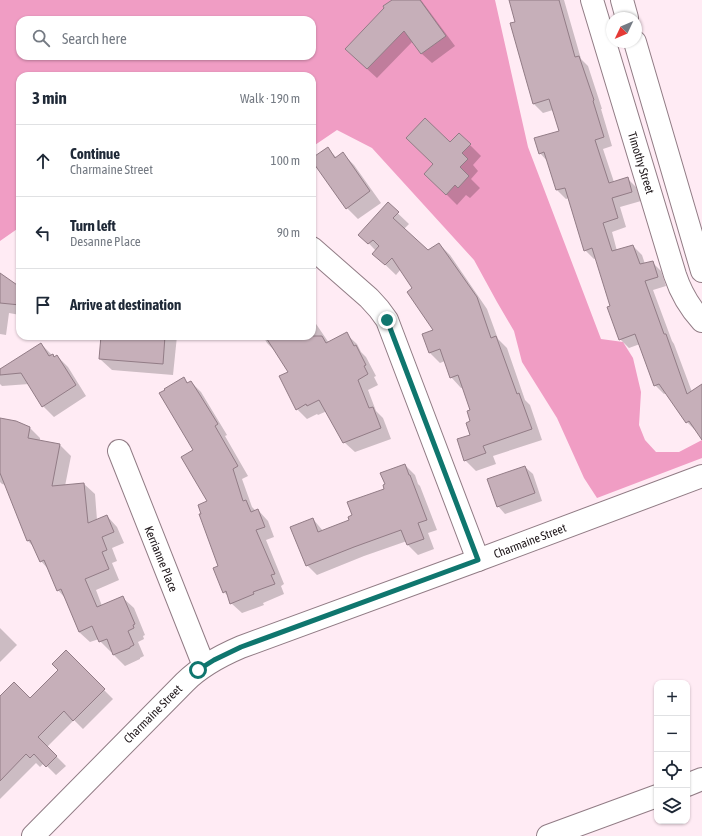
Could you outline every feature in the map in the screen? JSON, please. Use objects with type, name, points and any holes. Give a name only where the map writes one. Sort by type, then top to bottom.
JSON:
[{"type":"street","name":"Timothy Street","points":[[592,0],[675,276],[690,307],[702,321]]},
{"type":"street","points":[[622,0],[626,12]]},
{"type":"street","points":[[636,48],[702,271]]},
{"type":"street","points":[[316,252],[372,301],[387,320],[478,560]]},
{"type":"street","name":"Kerrianne Place","points":[[119,451],[204,666]]},
{"type":"street","name":"Charmaine Street","points":[[33,836],[185,682],[204,666],[222,656],[241,647],[702,476]]},
{"type":"street","points":[[690,784],[702,779]]},
{"type":"street","points":[[548,836],[654,797]]},
{"type":"shaded area","points":[[0,0],[495,0],[528,147],[601,339],[623,342],[633,358],[641,392],[639,425],[645,440],[656,452],[679,452],[702,440],[702,458],[597,498],[584,478],[557,418],[522,362],[514,331],[474,260],[372,148],[337,130],[316,144],[316,72],[16,72],[16,230],[0,241]]},
{"type":"building","points":[[392,0],[420,0],[446,36],[421,54],[404,31],[367,69],[345,49],[384,8],[383,6]]},
{"type":"building","points":[[509,0],[559,0],[575,57],[579,56],[594,100],[593,101],[604,137],[595,140],[609,183],[628,177],[632,192],[612,198],[618,218],[603,223],[612,251],[633,245],[640,264],[653,261],[658,277],[645,281],[664,334],[666,334],[687,394],[702,384],[702,440],[689,421],[686,423],[659,384],[654,386],[635,334],[619,340],[607,307],[610,306],[592,248],[584,251],[565,188],[556,190],[544,152],[539,154],[534,138],[559,131],[549,99],[533,104],[510,23],[515,22]]},
{"type":"building","points":[[425,118],[450,142],[459,133],[471,144],[462,153],[468,159],[460,167],[469,176],[458,188],[455,185],[446,195],[424,174],[433,164],[406,138]]},
{"type":"building","points":[[328,147],[335,158],[343,152],[370,191],[346,209],[316,167],[316,155]]},
{"type":"building","points":[[388,202],[399,212],[393,218],[428,250],[439,243],[477,297],[491,338],[496,336],[517,394],[519,393],[532,429],[483,446],[486,453],[464,461],[457,439],[470,435],[466,423],[470,421],[467,411],[470,410],[458,375],[450,378],[440,349],[429,353],[422,334],[433,330],[407,292],[412,288],[392,258],[385,265],[372,254],[379,246],[373,240],[368,244],[358,235]]},
{"type":"building","points":[[0,273],[16,284],[16,305],[0,303]]},
{"type":"building","points":[[347,332],[354,346],[356,345],[366,365],[364,366],[368,374],[358,380],[369,408],[373,407],[381,428],[343,443],[319,400],[307,406],[306,404],[296,410],[279,376],[288,372],[268,340],[316,340],[316,336],[322,336],[326,343]]},
{"type":"building","points":[[101,340],[165,340],[163,364],[99,359]]},
{"type":"building","points":[[41,343],[49,356],[53,354],[54,357],[57,355],[76,385],[42,407],[21,373],[0,375],[0,369]]},
{"type":"building","points":[[184,377],[187,383],[191,381],[218,424],[215,426],[238,466],[233,469],[243,501],[246,500],[251,512],[258,509],[265,527],[256,530],[275,574],[271,575],[275,584],[253,592],[254,594],[230,604],[226,591],[223,593],[213,568],[218,566],[199,514],[201,514],[198,505],[207,501],[181,457],[193,450],[159,393]]},
{"type":"building","points":[[0,418],[16,421],[30,427],[28,438],[60,444],[52,486],[84,483],[88,523],[107,515],[114,532],[102,537],[107,550],[102,552],[109,569],[85,579],[97,607],[123,596],[135,624],[133,625],[134,628],[128,631],[134,645],[130,648],[113,655],[107,639],[99,642],[92,626],[79,632],[61,589],[57,591],[44,560],[40,562],[30,540],[27,541],[0,473]]},
{"type":"building","points":[[405,464],[427,520],[418,523],[424,539],[407,545],[401,530],[306,566],[290,527],[313,518],[318,532],[349,520],[348,517],[352,515],[347,502],[384,489],[383,485],[385,484],[380,473]]},
{"type":"building","points":[[525,466],[535,493],[497,507],[487,479]]},
{"type":"building","points":[[66,650],[105,689],[73,721],[64,711],[38,737],[57,756],[46,767],[34,754],[30,758],[26,754],[0,781],[0,696],[14,682],[30,698],[58,670],[52,664]]},
{"type":"route","points":[[198,670],[210,662],[241,647],[478,560],[387,320]]}]
